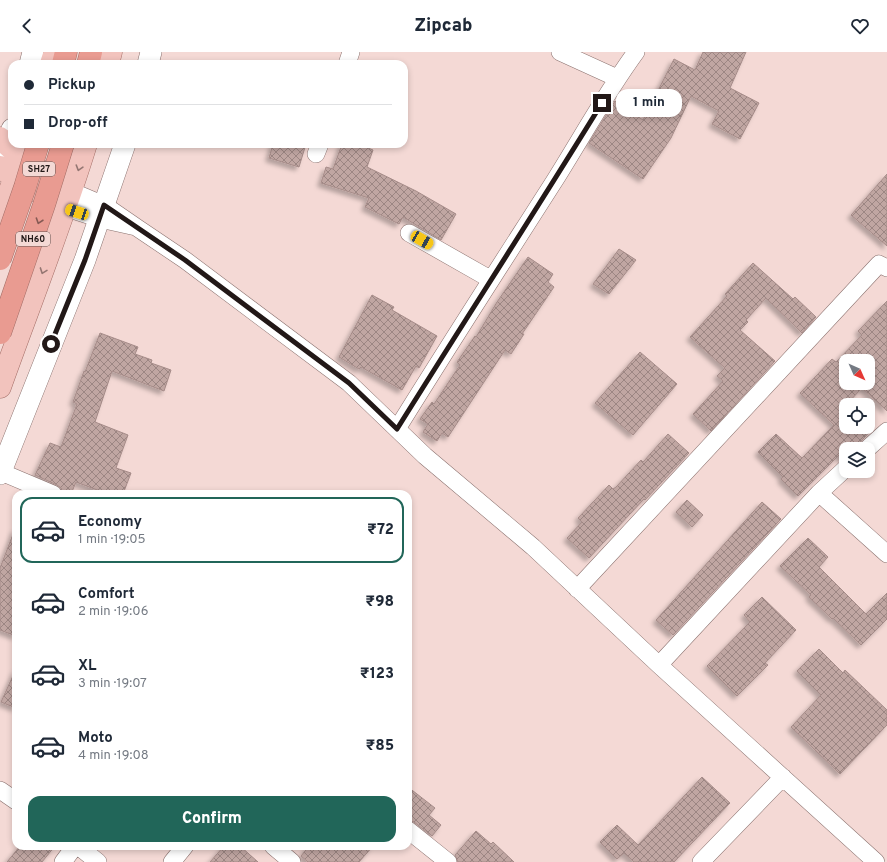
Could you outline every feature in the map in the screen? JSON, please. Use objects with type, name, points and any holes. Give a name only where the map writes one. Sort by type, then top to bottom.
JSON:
[{"type":"highway","name":"NH60","points":[[0,259],[37,148]]},
{"type":"highway","name":"NH60","points":[[0,333],[44,205],[62,148]]},
{"type":"main road","points":[[0,387],[69,200],[85,148]]},
{"type":"main road","points":[[0,218],[11,154]]},
{"type":"main road","name":"SH27","points":[[11,154],[69,200]]},
{"type":"street","points":[[560,52],[618,78]]},
{"type":"street","points":[[397,429],[490,279],[636,52]]},
{"type":"street","points":[[43,490],[1,473],[102,212],[124,148]]},
{"type":"street","points":[[69,200],[102,212],[136,228],[185,260],[349,383],[425,456],[533,547],[876,862]]},
{"type":"street","points":[[409,232],[490,279]]},
{"type":"street","points":[[577,589],[879,264],[887,268]]},
{"type":"street","points":[[875,442],[887,431]]},
{"type":"street","points":[[660,665],[819,493],[839,474]]},
{"type":"street","points":[[819,493],[887,554]]},
{"type":"street","points":[[701,862],[783,777]]},
{"type":"street","points":[[0,790],[12,798]]},
{"type":"street","points":[[412,833],[448,862]]},
{"type":"street","points":[[63,862],[74,850]]},
{"type":"street","points":[[82,850],[98,862]]},
{"type":"street","points":[[172,862],[182,850]]},
{"type":"street","points":[[278,850],[292,862]]},
{"type":"building","points":[[703,52],[746,52],[730,88],[759,103],[740,139],[712,124],[719,111],[691,96],[671,138],[643,179],[589,143],[615,101],[643,120],[674,59],[695,70]]},
{"type":"building","points":[[272,148],[305,148],[299,167],[269,158]]},
{"type":"building","points":[[341,148],[368,148],[373,150],[367,167],[416,191],[456,214],[441,240],[403,217],[399,224],[365,207],[369,198],[321,183],[326,167],[333,169]]},
{"type":"building","points":[[887,174],[887,246],[851,215]]},
{"type":"building","points":[[619,249],[636,260],[609,294],[593,284]]},
{"type":"building","points":[[528,257],[553,274],[548,282],[554,287],[522,334],[524,334],[511,354],[505,350],[448,437],[442,433],[437,441],[423,432],[428,424],[420,419],[432,402],[434,404],[460,365],[457,362],[475,336],[476,337],[497,302]]},
{"type":"building","points":[[753,263],[793,299],[795,297],[816,317],[802,333],[766,298],[746,320],[748,322],[740,330],[775,361],[711,431],[693,414],[723,381],[717,376],[725,368],[690,337],[727,296],[725,294]]},
{"type":"building","points":[[372,295],[394,307],[392,310],[437,336],[419,368],[416,366],[402,390],[361,367],[359,369],[339,357]]},
{"type":"building","points":[[887,301],[887,411],[875,400],[875,398],[873,398],[864,390],[875,390],[875,354],[844,354],[862,335],[858,331]]},
{"type":"building","points":[[100,333],[138,347],[135,354],[152,360],[151,363],[171,370],[164,391],[112,371],[95,422],[128,435],[116,468],[131,473],[125,490],[97,490],[76,482],[73,490],[62,490],[57,485],[35,475],[50,443],[61,447],[77,404],[73,402],[84,371],[85,372]]},
{"type":"building","points":[[640,352],[677,384],[633,435],[595,403]]},
{"type":"building","points":[[832,359],[836,362],[839,359],[839,390],[860,390],[853,398],[839,398],[839,434],[868,434],[860,442],[839,442],[839,455],[798,496],[781,479],[783,477],[758,452],[776,434],[802,458],[834,425],[800,393]]},
{"type":"building","points":[[668,434],[689,453],[589,558],[567,538],[582,522],[578,518],[609,485],[613,489],[616,487],[641,460],[643,462]]},
{"type":"building","points":[[687,500],[703,515],[692,527],[676,512]]},
{"type":"building","points":[[762,502],[781,519],[673,635],[656,620]]},
{"type":"building","points":[[12,537],[12,634],[0,630],[0,568]]},
{"type":"building","points":[[808,538],[828,557],[819,567],[866,614],[887,593],[887,619],[861,645],[809,597],[811,595],[780,566]]},
{"type":"building","points":[[762,597],[796,630],[765,663],[768,665],[737,696],[707,666],[750,622],[744,615]]},
{"type":"building","points":[[819,649],[843,673],[845,670],[887,710],[887,725],[840,774],[791,727],[821,695],[797,671]]},
{"type":"building","points":[[12,678],[12,706],[1,702]]},
{"type":"building","points":[[702,777],[730,803],[674,862],[634,862],[624,853],[617,859],[600,842],[617,825],[638,845]]},
{"type":"building","points":[[412,790],[435,808],[429,815],[441,825],[432,836],[412,821]]},
{"type":"building","points":[[476,831],[491,844],[493,842],[514,862],[458,862],[455,855]]},
{"type":"building","points":[[17,850],[52,850],[42,862],[7,862]]},
{"type":"building","points":[[220,850],[244,850],[258,862],[210,862]]},
{"type":"building","points":[[306,850],[370,850],[359,862],[308,862],[301,856]]},
{"type":"route","points":[[51,344],[85,260],[104,205],[185,260],[349,383],[397,429],[602,103]]}]
